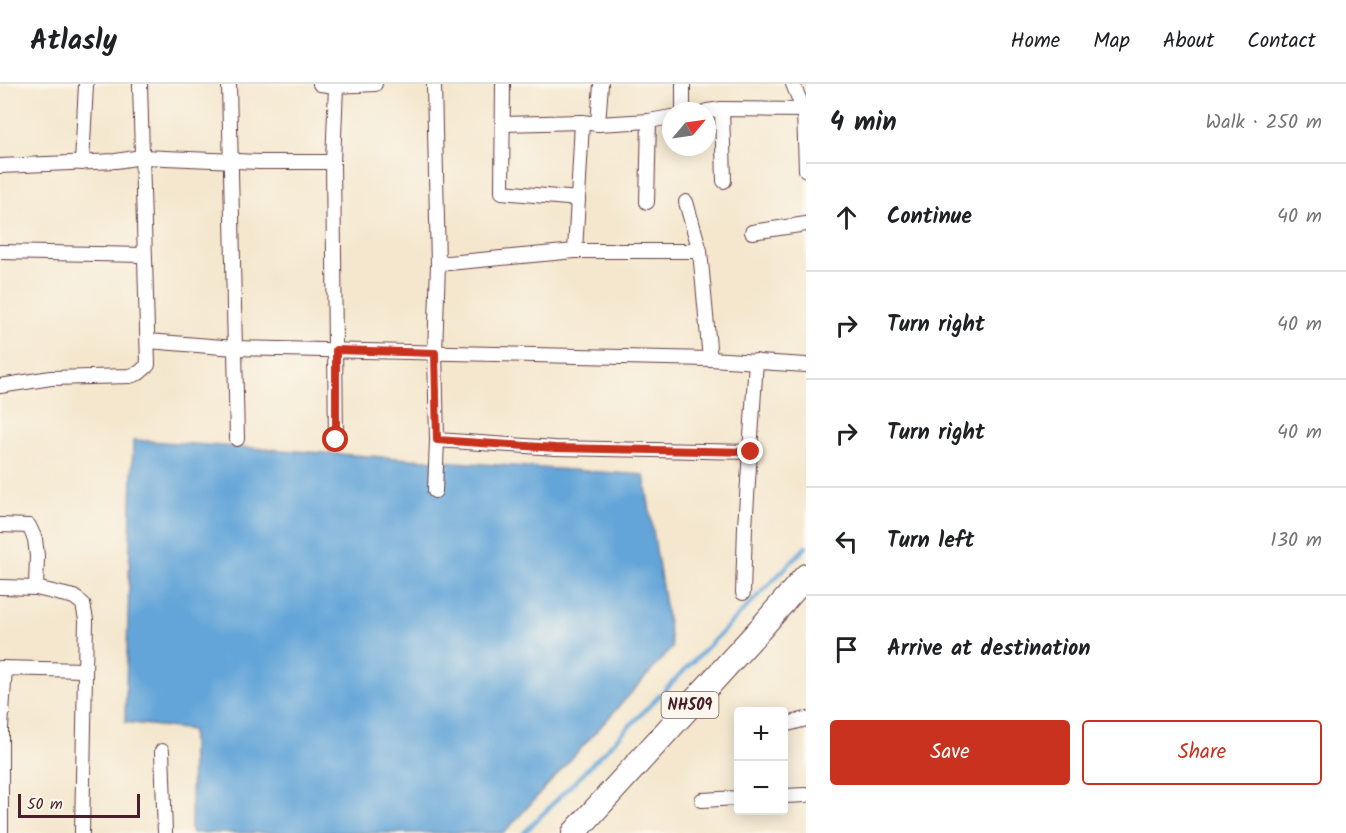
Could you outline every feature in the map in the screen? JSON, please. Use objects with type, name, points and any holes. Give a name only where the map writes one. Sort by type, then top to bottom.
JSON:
[{"type":"highway","name":"NH509","points":[[574,833],[806,576]]},
{"type":"street","points":[[82,163],[86,84]]},
{"type":"street","points":[[0,386],[51,378],[130,376],[139,373],[148,365],[140,84]]},
{"type":"street","points":[[229,84],[237,439]]},
{"type":"street","points":[[320,84],[336,86],[375,84]]},
{"type":"street","points":[[434,84],[438,264],[435,353],[437,440],[435,491]]},
{"type":"street","points":[[503,84],[502,192],[578,199]]},
{"type":"street","points":[[598,124],[601,84]]},
{"type":"street","points":[[683,84],[683,102]]},
{"type":"street","points":[[793,84],[805,110],[806,170]]},
{"type":"street","points":[[336,86],[333,162],[336,440]]},
{"type":"street","points":[[722,109],[724,181]]},
{"type":"street","points":[[716,110],[805,110]]},
{"type":"street","points":[[503,124],[582,122],[598,124],[662,119]]},
{"type":"street","points":[[647,202],[650,121]]},
{"type":"street","points":[[575,251],[582,122]]},
{"type":"street","points":[[0,166],[82,163],[142,157],[333,162]]},
{"type":"street","points":[[687,202],[700,251],[710,359]]},
{"type":"street","points":[[752,232],[806,224]]},
{"type":"street","points":[[438,264],[575,251],[700,251]]},
{"type":"street","points":[[0,252],[144,255]]},
{"type":"street","points":[[148,341],[235,348],[710,359],[806,365]]},
{"type":"street","points":[[742,593],[756,361]]},
{"type":"street","points":[[437,440],[555,448],[751,452]]},
{"type":"street","points":[[0,525],[28,526],[35,539],[36,588]]},
{"type":"street","points":[[0,587],[36,588],[74,597],[83,604],[86,620],[82,833]]},
{"type":"street","points":[[1,833],[2,668],[84,670]]},
{"type":"street","points":[[788,724],[806,719]]},
{"type":"street","points":[[162,751],[165,833]]},
{"type":"street","points":[[788,796],[806,795]]},
{"type":"street","points":[[702,800],[734,798]]},
{"type":"water","points":[[133,440],[644,475],[672,648],[504,833],[191,833],[192,730],[125,722]]},
{"type":"waterway","points":[[524,833],[806,547]]},
{"type":"route","points":[[336,440],[336,350],[435,353],[437,440],[555,448],[751,452]]}]
